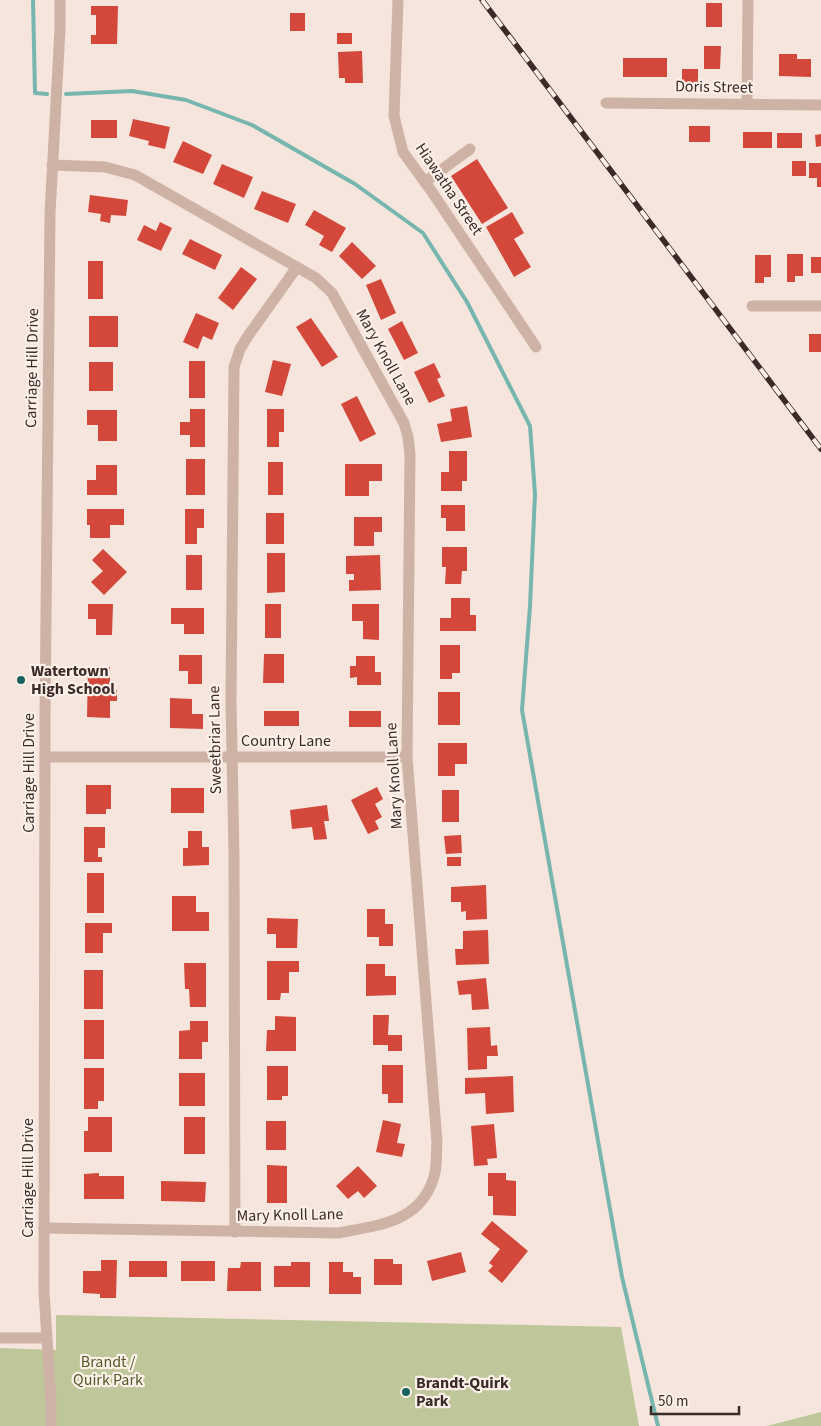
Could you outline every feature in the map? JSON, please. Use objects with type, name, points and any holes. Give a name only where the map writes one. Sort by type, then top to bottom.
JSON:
[{"type":"street","name":"Carriage Hill Drive","points":[[50,1426],[51,1400],[46,1338],[44,1228],[45,756],[48,360],[52,165],[60,0]]},
{"type":"street","name":"Hiawatha Street","points":[[398,0],[394,116],[402,152],[425,182],[536,347]]},
{"type":"street","points":[[748,0],[748,104]]},
{"type":"street","name":"Doris Street","points":[[606,102],[821,105]]},
{"type":"street","points":[[425,182],[470,149]]},
{"type":"street","name":"Mary Knoll Lane","points":[[44,1228],[338,1233],[386,1224],[413,1210],[427,1196],[435,1172],[437,1142],[407,757],[410,454],[404,423],[332,293],[316,278],[135,175],[105,167],[52,165]]},
{"type":"street","name":"Sweetbriar Lane","points":[[235,1232],[234,857],[231,757],[234,366],[240,349],[248,336],[297,267]]},
{"type":"street","points":[[752,306],[821,306]]},
{"type":"street","name":"Country Lane","points":[[45,756],[407,757]]},
{"type":"street","points":[[0,1338],[46,1338]]},
{"type":"green space","name":"Brandt / Quirk Park","points":[[56,1315],[621,1327],[639,1426],[0,1426],[0,1348],[56,1350]]},
{"type":"green space","points":[[821,1412],[821,1426],[767,1426]]},
{"type":"building","points":[[706,3],[722,3],[722,27],[706,27]]},
{"type":"building","points":[[91,6],[118,6],[117,44],[91,44],[91,35],[96,35],[96,15],[91,15]]},
{"type":"building","points":[[290,13],[305,13],[305,31],[290,31]]},
{"type":"building","points":[[337,33],[352,33],[352,44],[337,44]]},
{"type":"building","points":[[704,46],[721,46],[720,69],[704,69]]},
{"type":"building","points":[[362,51],[363,83],[345,83],[345,78],[339,78],[338,52]]},
{"type":"building","points":[[779,54],[797,54],[797,59],[811,59],[811,77],[779,76]]},
{"type":"building","points":[[623,58],[667,58],[667,77],[623,77]]},
{"type":"building","points":[[682,69],[698,69],[698,83],[682,83]]},
{"type":"building","points":[[133,119],[170,127],[165,149],[148,145],[149,141],[129,136]]},
{"type":"building","points":[[91,120],[117,120],[117,138],[91,138]]},
{"type":"building","points":[[689,126],[710,126],[710,142],[689,142]]},
{"type":"building","points":[[743,132],[772,132],[772,148],[743,148]]},
{"type":"building","points":[[777,133],[802,133],[802,148],[777,148]]},
{"type":"building","points":[[821,134],[821,146],[816,147],[815,135]]},
{"type":"building","points":[[183,141],[212,155],[203,174],[173,162]]},
{"type":"building","points":[[477,159],[508,208],[482,224],[451,176]]},
{"type":"building","points":[[792,161],[806,161],[806,176],[792,176]]},
{"type":"building","points":[[809,163],[821,163],[821,187],[817,187],[817,178],[809,178]]},
{"type":"building","points":[[222,164],[253,177],[244,198],[213,184]]},
{"type":"building","points":[[262,191],[296,204],[288,223],[254,209]]},
{"type":"building","points":[[90,195],[128,200],[126,216],[111,215],[110,223],[100,221],[101,214],[88,212]]},
{"type":"building","points":[[314,210],[346,228],[332,252],[319,245],[324,236],[305,225]]},
{"type":"building","points":[[512,212],[524,233],[514,239],[531,267],[514,277],[486,227]]},
{"type":"building","points":[[160,222],[172,228],[161,251],[137,240],[144,225],[156,231]]},
{"type":"building","points":[[190,239],[222,255],[215,270],[182,254]]},
{"type":"building","points":[[352,242],[376,266],[362,279],[339,256]]},
{"type":"building","points":[[787,254],[803,254],[803,276],[795,276],[795,282],[787,282]]},
{"type":"building","points":[[755,255],[771,255],[771,277],[764,277],[764,283],[755,283]]},
{"type":"building","points":[[811,257],[821,257],[821,273],[811,273]]},
{"type":"building","points":[[88,261],[103,261],[103,299],[88,299]]},
{"type":"building","points":[[241,267],[257,279],[233,310],[218,298]]},
{"type":"building","points":[[381,279],[396,313],[381,320],[366,285]]},
{"type":"building","points":[[196,313],[219,323],[212,340],[203,336],[198,349],[183,342]]},
{"type":"building","points":[[89,316],[118,316],[118,347],[89,347]]},
{"type":"building","points":[[311,318],[338,357],[322,367],[296,327]]},
{"type":"building","points":[[402,321],[418,353],[404,360],[388,329]]},
{"type":"building","points":[[809,334],[821,334],[821,352],[809,352]]},
{"type":"building","points":[[273,360],[291,364],[282,396],[265,392]]},
{"type":"building","points":[[189,361],[205,361],[205,398],[189,398]]},
{"type":"building","points":[[89,362],[113,362],[113,391],[89,391]]},
{"type":"building","points":[[434,363],[441,377],[437,379],[445,396],[429,403],[414,372]]},
{"type":"building","points":[[357,396],[376,434],[360,442],[341,404]]},
{"type":"building","points":[[467,406],[472,437],[441,442],[437,424],[452,421],[450,409]]},
{"type":"building","points":[[190,409],[205,409],[205,447],[190,447],[190,435],[180,435],[180,422],[190,422]]},
{"type":"building","points":[[267,409],[284,409],[284,432],[279,432],[279,447],[267,447]]},
{"type":"building","points":[[87,410],[117,410],[117,441],[98,441],[98,425],[87,425]]},
{"type":"building","points":[[449,451],[467,451],[467,481],[462,481],[462,491],[441,491],[441,472],[449,472]]},
{"type":"building","points":[[186,459],[205,459],[205,495],[186,495]]},
{"type":"building","points":[[268,462],[283,462],[283,495],[268,495]]},
{"type":"building","points":[[345,464],[382,464],[382,481],[369,481],[369,496],[345,496]]},
{"type":"building","points":[[96,465],[117,465],[117,495],[87,495],[87,480],[96,480]]},
{"type":"building","points":[[441,505],[465,505],[465,531],[446,531],[446,518],[441,518]]},
{"type":"building","points":[[87,509],[124,509],[124,525],[110,525],[110,538],[90,538],[90,525],[87,525]]},
{"type":"building","points":[[185,509],[204,509],[204,528],[197,528],[197,544],[185,544]]},
{"type":"building","points":[[266,513],[284,513],[284,544],[266,544]]},
{"type":"building","points":[[354,517],[382,517],[382,532],[374,532],[374,546],[354,546]]},
{"type":"building","points":[[442,547],[467,547],[467,571],[462,571],[461,584],[445,584],[446,567],[442,567]]},
{"type":"building","points":[[103,549],[127,572],[104,595],[91,582],[103,571],[92,560]]},
{"type":"building","points":[[267,553],[285,553],[285,592],[267,593]]},
{"type":"building","points":[[186,555],[202,555],[202,590],[186,590]]},
{"type":"building","points":[[380,555],[381,590],[349,591],[349,580],[354,580],[354,574],[346,574],[346,556]]},
{"type":"building","points":[[451,598],[470,598],[470,615],[476,615],[476,631],[440,631],[440,618],[451,618]]},
{"type":"building","points":[[88,604],[113,604],[112,635],[96,635],[96,619],[88,619]]},
{"type":"building","points":[[265,604],[281,604],[281,638],[265,638]]},
{"type":"building","points":[[352,604],[379,604],[379,640],[363,639],[363,621],[352,621]]},
{"type":"building","points":[[171,608],[204,608],[204,634],[184,634],[184,624],[171,624]]},
{"type":"building","points":[[440,645],[460,645],[460,673],[452,673],[452,679],[440,679]]},
{"type":"building","points":[[264,654],[284,654],[284,683],[263,683]]},
{"type":"building","points":[[179,655],[202,655],[202,684],[188,684],[188,671],[179,671]]},
{"type":"building","points":[[356,656],[375,656],[375,672],[381,672],[381,685],[357,685],[357,677],[350,678],[350,666],[356,666]]},
{"type":"building","points":[[88,667],[110,667],[110,690],[117,690],[117,701],[110,701],[110,718],[87,717]]},
{"type":"building","points":[[438,692],[460,692],[460,725],[438,725]]},
{"type":"building","points":[[170,698],[192,699],[192,714],[203,714],[203,729],[170,728]]},
{"type":"building","points":[[264,711],[299,711],[299,726],[264,726]]},
{"type":"building","points":[[349,711],[381,711],[381,727],[349,727]]},
{"type":"building","points":[[438,743],[467,743],[467,764],[455,764],[455,776],[438,776]]},
{"type":"building","points":[[86,785],[111,785],[111,809],[106,809],[106,814],[86,814]]},
{"type":"building","points":[[377,787],[383,799],[375,804],[382,817],[375,821],[379,829],[368,834],[351,800]]},
{"type":"building","points":[[171,788],[204,788],[204,813],[171,813]]},
{"type":"building","points":[[442,790],[459,790],[459,822],[442,822]]},
{"type":"building","points":[[327,805],[329,821],[324,821],[327,839],[314,840],[312,827],[292,829],[290,810]]},
{"type":"building","points":[[84,827],[105,827],[105,848],[98,848],[98,857],[102,857],[102,862],[84,862]]},
{"type":"building","points":[[188,831],[202,831],[202,847],[209,847],[209,865],[183,866],[183,848],[188,848]]},
{"type":"building","points":[[461,835],[462,853],[446,854],[444,836]]},
{"type":"building","points":[[447,857],[461,857],[461,866],[447,866]]},
{"type":"building","points":[[87,873],[104,873],[104,913],[87,913]]},
{"type":"building","points":[[486,885],[487,919],[466,920],[466,911],[461,912],[461,902],[451,902],[451,887]]},
{"type":"building","points":[[172,896],[196,896],[196,912],[209,912],[209,931],[172,931]]},
{"type":"building","points":[[367,909],[385,909],[385,924],[393,924],[393,946],[379,946],[379,937],[367,937]]},
{"type":"building","points":[[267,918],[298,919],[297,948],[276,948],[276,934],[267,934]]},
{"type":"building","points":[[85,923],[112,923],[112,933],[103,933],[103,953],[85,953]]},
{"type":"building","points":[[488,930],[489,964],[456,965],[455,949],[463,949],[463,931]]},
{"type":"building","points":[[267,961],[299,961],[299,972],[289,972],[289,993],[281,993],[280,1000],[267,1000]]},
{"type":"building","points":[[184,963],[206,963],[206,1007],[190,1007],[189,989],[185,989]]},
{"type":"building","points":[[366,964],[385,964],[385,976],[396,976],[396,995],[366,996]]},
{"type":"building","points":[[84,970],[103,970],[103,1009],[84,1009]]},
{"type":"building","points":[[486,978],[489,1009],[472,1010],[471,994],[459,995],[457,981]]},
{"type":"building","points":[[373,1015],[389,1015],[388,1035],[402,1035],[402,1051],[388,1051],[388,1045],[373,1045]]},
{"type":"building","points":[[275,1016],[296,1017],[296,1051],[266,1051],[267,1030],[275,1030]]},
{"type":"building","points":[[84,1020],[104,1020],[104,1059],[84,1059]]},
{"type":"building","points":[[190,1021],[208,1021],[208,1042],[202,1042],[202,1059],[179,1059],[179,1031],[190,1030]]},
{"type":"building","points":[[490,1027],[491,1046],[497,1045],[498,1056],[487,1056],[487,1069],[468,1070],[467,1028]]},
{"type":"building","points":[[382,1065],[403,1065],[403,1103],[388,1103],[388,1094],[382,1094]]},
{"type":"building","points":[[267,1066],[288,1066],[288,1096],[282,1096],[282,1100],[267,1100]]},
{"type":"building","points":[[84,1068],[104,1068],[104,1101],[98,1101],[98,1109],[84,1109]]},
{"type":"building","points":[[179,1073],[205,1073],[205,1106],[179,1106]]},
{"type":"building","points":[[513,1076],[514,1112],[486,1114],[485,1093],[465,1094],[465,1078]]},
{"type":"building","points":[[88,1117],[112,1117],[112,1152],[84,1152],[84,1131],[88,1131]]},
{"type":"building","points":[[184,1117],[205,1117],[205,1154],[184,1154]]},
{"type":"building","points":[[383,1120],[401,1124],[397,1143],[405,1144],[402,1157],[376,1152]]},
{"type":"building","points":[[266,1121],[286,1121],[286,1150],[266,1150]]},
{"type":"building","points":[[494,1124],[497,1158],[487,1159],[488,1165],[474,1166],[471,1126]]},
{"type":"building","points":[[267,1165],[287,1166],[287,1203],[267,1203]]},
{"type":"building","points":[[358,1166],[377,1186],[364,1198],[358,1191],[348,1199],[336,1186]]},
{"type":"building","points":[[99,1173],[99,1176],[124,1176],[124,1199],[84,1199],[84,1174]]},
{"type":"building","points":[[488,1173],[506,1173],[506,1180],[516,1181],[516,1216],[493,1215],[493,1196],[488,1196]]},
{"type":"building","points":[[161,1181],[206,1182],[205,1202],[161,1201]]},
{"type":"building","points":[[492,1221],[528,1251],[502,1283],[488,1271],[493,1266],[489,1263],[500,1249],[481,1234]]},
{"type":"building","points":[[461,1252],[466,1272],[432,1281],[427,1261]]},
{"type":"building","points":[[374,1259],[393,1259],[393,1264],[402,1264],[402,1285],[374,1285]]},
{"type":"building","points":[[101,1260],[117,1260],[116,1298],[100,1298],[100,1294],[83,1293],[83,1271],[101,1271]]},
{"type":"building","points":[[129,1261],[167,1261],[167,1277],[129,1277]]},
{"type":"building","points":[[181,1261],[215,1261],[215,1281],[181,1281]]},
{"type":"building","points":[[241,1262],[261,1262],[261,1291],[227,1291],[228,1268],[240,1268]]},
{"type":"building","points":[[291,1262],[310,1262],[310,1287],[274,1287],[274,1266],[291,1266]]},
{"type":"building","points":[[329,1262],[343,1262],[343,1272],[353,1272],[353,1277],[361,1277],[361,1294],[329,1294]]},
{"type":"waterway","points":[[33,0],[35,93],[47,94]]},
{"type":"waterway","points":[[66,94],[132,91],[186,100],[252,125],[355,184],[423,233],[467,302],[530,426],[535,494],[530,606],[522,710],[622,1277],[658,1426]]},
{"type":"railway","points":[[482,0],[821,449]]},
{"type":"place","name":"Watertown High School","points":[[21,680]]},
{"type":"place","name":"Brandt-Quirk Park","points":[[406,1392]]}]
